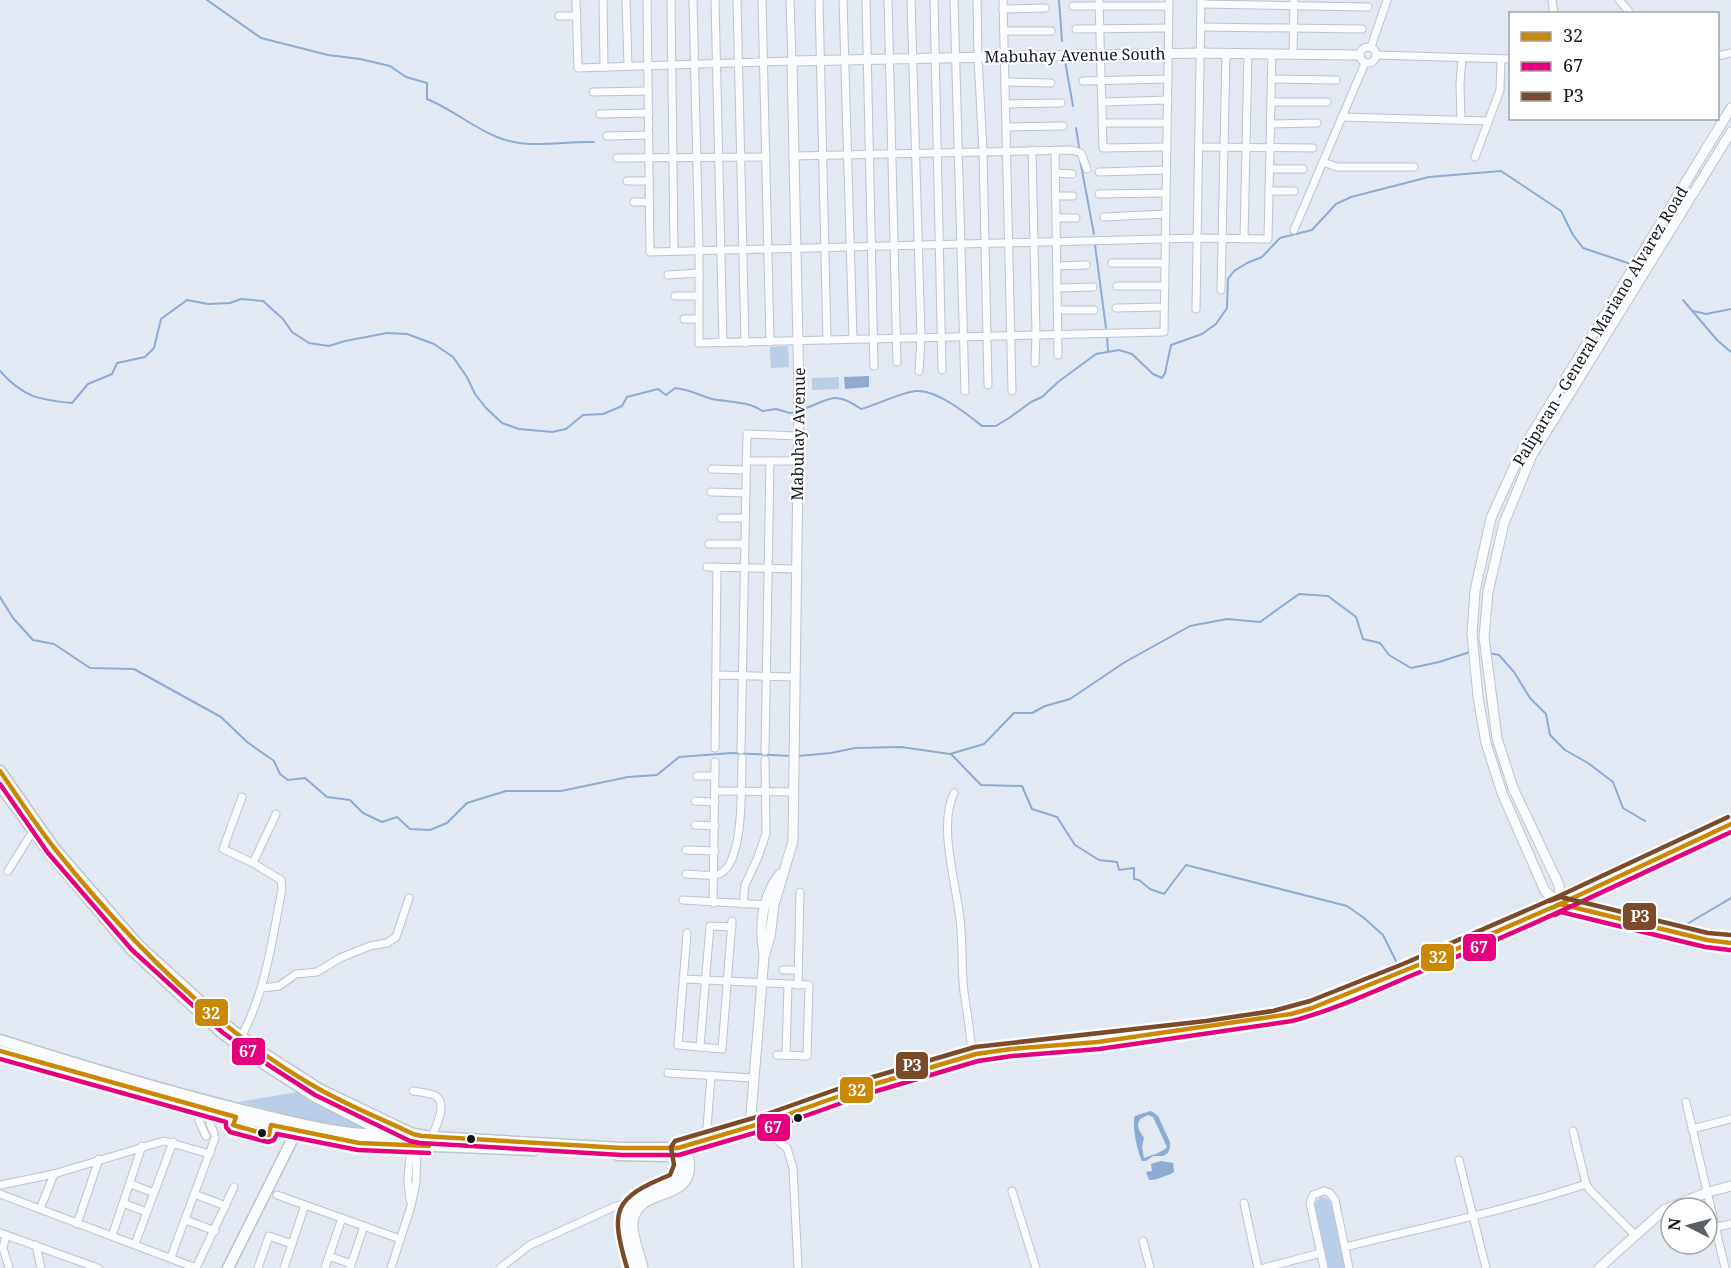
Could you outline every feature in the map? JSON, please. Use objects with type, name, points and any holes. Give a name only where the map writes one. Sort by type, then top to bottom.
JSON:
[{"type":"main road","points":[[0,771],[54,848],[138,945],[242,1037],[319,1089],[413,1134]]},
{"type":"main road","points":[[0,785],[70,879],[132,950],[221,1032],[258,1060],[316,1096],[413,1145]]},
{"type":"main road","points":[[298,1129],[360,1135],[413,1134],[622,1148],[682,1147],[770,1121],[868,1086],[972,1056],[1011,1049],[1163,1033],[1291,1014],[1407,971],[1560,904],[1707,940],[1731,943]]},
{"type":"main road","points":[[0,1040],[212,1109]]},
{"type":"main road","points":[[0,1051],[212,1109],[359,1143],[656,1157],[668,1156],[682,1147]]},
{"type":"main road","points":[[228,1268],[298,1129]]},
{"type":"main road","points":[[233,1268],[298,1129]]},
{"type":"street","points":[[576,0],[578,68],[792,61]]},
{"type":"street","points":[[603,0],[604,67]]},
{"type":"street","points":[[626,0],[628,66]]},
{"type":"street","points":[[647,0],[650,252],[1198,238],[1268,239],[1272,53]]},
{"type":"street","points":[[671,0],[674,251]]},
{"type":"street","points":[[693,0],[699,344],[1164,332],[1169,3],[1099,3],[1073,6]]},
{"type":"street","points":[[715,0],[723,343]]},
{"type":"street","points":[[737,0],[745,343]]},
{"type":"street","points":[[762,0],[770,342]]},
{"type":"street","name":"Mabuhay Avenue","points":[[750,1127],[761,984],[764,957],[770,937],[770,905],[786,868],[793,841],[797,460],[800,393],[790,0]]},
{"type":"street","points":[[819,0],[827,340]]},
{"type":"street","points":[[843,0],[853,339]]},
{"type":"street","points":[[866,0],[874,366]]},
{"type":"street","points":[[888,0],[897,362]]},
{"type":"street","points":[[911,0],[921,338],[919,371]]},
{"type":"street","points":[[934,0],[942,370]]},
{"type":"street","points":[[954,0],[965,391]]},
{"type":"street","points":[[977,0],[988,385]]},
{"type":"street","points":[[1003,0],[1012,391]]},
{"type":"street","points":[[1371,47],[1387,0]]},
{"type":"street","points":[[1619,0],[1629,12]]},
{"type":"street","points":[[1196,309],[1201,2],[1318,2],[1368,7]]},
{"type":"street","points":[[1293,54],[1294,2]]},
{"type":"street","points":[[1099,3],[1103,148],[1167,147]]},
{"type":"street","points":[[1003,9],[1045,8]]},
{"type":"street","points":[[559,16],[577,16]]},
{"type":"street","points":[[1201,27],[1362,29]]},
{"type":"street","points":[[1076,29],[1169,28]]},
{"type":"street","points":[[1004,31],[1051,31]]},
{"type":"street","points":[[1362,59],[1372,62],[1376,55],[1375,50],[1371,47]]},
{"type":"street","points":[[1294,230],[1342,117],[1362,59],[1363,48],[1371,47]]},
{"type":"street","name":"Mabuhay Avenue South","points":[[792,61],[1200,52],[1272,53],[1362,59]]},
{"type":"street","points":[[1221,290],[1226,53]]},
{"type":"street","points":[[1244,238],[1248,53]]},
{"type":"street","points":[[1376,55],[1509,59]]},
{"type":"street","points":[[1461,119],[1462,57]]},
{"type":"street","points":[[1475,157],[1500,90],[1501,58]]},
{"type":"street","points":[[1083,81],[1168,79]]},
{"type":"street","points":[[1271,79],[1336,80]]},
{"type":"street","points":[[1005,82],[1051,83]]},
{"type":"street","points":[[593,92],[648,91]]},
{"type":"street","points":[[1102,102],[1168,100]]},
{"type":"street","points":[[1271,102],[1327,102]]},
{"type":"street","points":[[1006,104],[1061,103]]},
{"type":"street","name":"Paliparan - General Mariano Alvarez Road","points":[[1560,904],[1545,891],[1502,793],[1486,744],[1478,697],[1472,634],[1474,591],[1491,518],[1522,450],[1731,108]]},
{"type":"street","points":[[600,114],[648,113]]},
{"type":"street","points":[[1342,117],[1488,121]]},
{"type":"street","points":[[1102,123],[1167,123]]},
{"type":"street","points":[[1270,124],[1317,123]]},
{"type":"street","points":[[1006,127],[1063,126]]},
{"type":"street","name":"Paliparan - General Mariano Alvarez Road","points":[[1560,904],[1559,885],[1513,788],[1497,738],[1484,636],[1488,592],[1504,523],[1532,455],[1731,132]]},
{"type":"street","points":[[607,136],[649,135]]},
{"type":"street","points":[[1200,147],[1313,148]]},
{"type":"street","points":[[1032,150],[1035,363]]},
{"type":"street","points":[[793,156],[1055,150],[1081,153],[1087,169]]},
{"type":"street","points":[[1055,150],[1058,355]]},
{"type":"street","points":[[617,158],[766,157]]},
{"type":"street","points":[[1323,162],[1337,167],[1414,167]]},
{"type":"street","points":[[1270,169],[1304,169]]},
{"type":"street","points":[[1099,172],[1166,170]]},
{"type":"street","points":[[1056,173],[1072,174]]},
{"type":"street","points":[[627,181],[649,181]]},
{"type":"street","points":[[1269,191],[1294,191]]},
{"type":"street","points":[[1099,194],[1166,193]]},
{"type":"street","points":[[1056,196],[1073,196]]},
{"type":"street","points":[[634,202],[650,202]]},
{"type":"street","points":[[1104,216],[1166,214]]},
{"type":"street","points":[[1056,218],[1076,218]]},
{"type":"street","points":[[1112,263],[1165,263]]},
{"type":"street","points":[[1057,266],[1086,264]]},
{"type":"street","points":[[668,274],[699,273]]},
{"type":"street","points":[[1117,286],[1165,286]]},
{"type":"street","points":[[1058,288],[1093,287]]},
{"type":"street","points":[[675,296],[698,296]]},
{"type":"street","points":[[1116,308],[1164,307]]},
{"type":"street","points":[[1059,310],[1094,310]]},
{"type":"street","points":[[684,319],[698,319]]},
{"type":"street","points":[[686,874],[722,873],[738,843],[741,792],[747,434],[798,436]]},
{"type":"street","points":[[746,461],[797,460]]},
{"type":"street","points":[[765,751],[770,461]]},
{"type":"street","points":[[712,469],[746,470]]},
{"type":"street","points":[[711,492],[746,493]]},
{"type":"street","points":[[721,518],[745,518]]},
{"type":"street","points":[[709,544],[745,544]]},
{"type":"street","points":[[707,567],[796,568]]},
{"type":"street","points":[[715,748],[717,567]]},
{"type":"street","points":[[716,675],[795,677]]},
{"type":"street","points":[[743,904],[745,885],[766,834],[765,760]]},
{"type":"street","points":[[713,903],[715,762]]},
{"type":"street","points":[[697,776],[715,776]]},
{"type":"street","points":[[1502,793],[1513,788]]},
{"type":"street","points":[[715,791],[794,792]]},
{"type":"street","points":[[954,793],[949,810],[949,852],[960,918],[964,991],[971,1029],[972,1056]]},
{"type":"street","points":[[242,797],[223,849],[281,880],[282,890],[262,988],[242,1037]]},
{"type":"street","points":[[695,801],[715,802]]},
{"type":"street","points":[[253,863],[276,814]]},
{"type":"street","points":[[1560,904],[1731,824]]},
{"type":"street","points":[[695,825],[715,826]]},
{"type":"street","points":[[8,871],[33,831]]},
{"type":"street","points":[[686,850],[715,851]]},
{"type":"street","points":[[798,985],[800,892]]},
{"type":"street","points":[[262,988],[279,986],[290,976],[317,972],[340,958],[370,946],[387,943],[396,937],[409,898]]},
{"type":"street","points":[[683,900],[770,905]]},
{"type":"street","points":[[687,933],[678,1045],[700,1047],[722,1049],[732,924],[710,926],[700,1047]]},
{"type":"street","points":[[783,970],[798,970]]},
{"type":"street","points":[[684,980],[809,985],[807,1056],[777,1055]]},
{"type":"street","points":[[786,1055],[788,985]]},
{"type":"street","points":[[668,1073],[753,1078]]},
{"type":"street","points":[[706,1141],[711,1076]]},
{"type":"street","points":[[412,1090],[436,1096],[439,1099],[441,1108],[432,1137]]},
{"type":"street","points":[[1686,1102],[1709,1196]]},
{"type":"street","points":[[171,1257],[210,1154],[214,1136],[210,1124],[212,1109]]},
{"type":"street","points":[[210,1154],[199,1121],[212,1109]]},
{"type":"street","points":[[1692,1130],[1731,1119]]},
{"type":"street","points":[[770,1121],[778,1141],[787,1148],[791,1162],[798,1268]]},
{"type":"street","points":[[1573,1131],[1586,1184],[1635,1235]]},
{"type":"street","points":[[391,1268],[411,1206],[416,1180],[413,1134]]},
{"type":"street","points":[[0,1185],[54,1174],[164,1141],[210,1154]]},
{"type":"street","points":[[135,1244],[173,1142]]},
{"type":"street","points":[[411,1206],[408,1180],[413,1145]]},
{"type":"street","points":[[112,1236],[142,1146]]},
{"type":"street","points":[[500,1268],[539,1240],[616,1206],[635,1206],[676,1190],[684,1184],[690,1169],[682,1147]]},
{"type":"street","points":[[77,1224],[99,1159]]},
{"type":"street","points":[[1459,1160],[1486,1268]]},
{"type":"street","points":[[40,1209],[54,1174]]},
{"type":"street","points":[[131,1184],[154,1193]]},
{"type":"street","points":[[1345,1247],[1473,1216],[1586,1184]]},
{"type":"street","points":[[1599,1268],[1664,1210],[1708,1192],[1731,1186]]},
{"type":"street","points":[[0,1194],[196,1268],[234,1187]]},
{"type":"street","points":[[1012,1191],[1036,1268]]},
{"type":"street","points":[[1324,1268],[1310,1203],[1313,1195],[1320,1191],[1328,1192],[1335,1200],[1349,1268]]},
{"type":"street","points":[[194,1194],[226,1206]]},
{"type":"street","points":[[278,1195],[400,1239]]},
{"type":"street","points":[[123,1203],[146,1212]]},
{"type":"street","points":[[1244,1203],[1258,1268]]},
{"type":"street","points":[[284,1268],[305,1205]]},
{"type":"street","points":[[635,1206],[625,1224],[635,1268]]},
{"type":"street","points":[[635,1206],[633,1225],[643,1268]]},
{"type":"street","points":[[325,1268],[342,1218]]},
{"type":"street","points":[[186,1220],[215,1231]]},
{"type":"street","points":[[329,1257],[351,1266],[364,1226]]},
{"type":"street","points":[[9,1268],[3,1248],[3,1234],[98,1268]]},
{"type":"street","points":[[258,1268],[269,1236],[292,1244]]},
{"type":"street","points":[[1719,1237],[1725,1268]]},
{"type":"street","points":[[1143,1241],[1150,1268]]},
{"type":"street","points":[[36,1245],[41,1268]]},
{"type":"street","points":[[1264,1268],[1321,1253]]},
{"type":"shaded area","points":[[788,346],[789,367],[771,368],[770,347]]},
{"type":"shaded area","points":[[869,376],[869,387],[845,389],[844,377]]},
{"type":"shaded area","points":[[839,377],[839,389],[812,390],[812,378]]},
{"type":"shaded area","points":[[297,1092],[368,1130],[312,1121],[238,1102]]},
{"type":"shaded area","points":[[1150,1111],[1158,1116],[1170,1142],[1168,1153],[1142,1161],[1134,1132],[1135,1116]],"holes":[[[1148,1115],[1153,1117],[1167,1147],[1144,1158],[1142,1147],[1144,1138],[1138,1125],[1140,1119]]]},
{"type":"shaded area","points":[[1161,1161],[1173,1163],[1174,1172],[1149,1180],[1146,1172],[1152,1171],[1151,1164]]},
{"type":"shaded area","points":[[1321,1197],[1331,1202],[1345,1268],[1328,1268],[1314,1206]]},
{"type":"waterway","points":[[207,0],[261,38],[328,55],[390,66],[406,77],[427,83],[427,99],[497,137],[532,144],[594,142]]},
{"type":"waterway","points":[[1059,0],[1062,41]]},
{"type":"waterway","points":[[1065,61],[1073,106]]},
{"type":"waterway","points":[[1076,128],[1079,147]]},
{"type":"waterway","points":[[1080,160],[1094,234]]},
{"type":"waterway","points":[[801,410],[825,400],[837,398],[844,399],[861,409],[903,394],[924,391],[951,403],[982,426],[996,426],[1042,397],[1096,354],[1119,350],[1132,354],[1153,374],[1162,378],[1171,345],[1202,334],[1216,324],[1227,308],[1228,279],[1234,271],[1262,257],[1280,238],[1312,230],[1336,204],[1351,197],[1429,177],[1501,171],[1561,211],[1573,235],[1583,248],[1631,264]]},
{"type":"waterway","points":[[1095,245],[1106,328]]},
{"type":"waterway","points":[[0,371],[16,387],[32,396],[72,403],[88,384],[112,374],[117,363],[145,357],[154,348],[161,319],[187,300],[208,304],[230,303],[241,299],[263,301],[283,319],[292,332],[309,343],[329,346],[387,333],[407,334],[434,344],[453,357],[486,408],[502,423],[519,429],[552,432],[566,429],[583,415],[603,414],[622,406],[627,397],[658,389],[666,395],[675,388],[712,399],[745,404],[762,411],[776,409],[790,413],[796,412]]},
{"type":"waterway","points":[[1683,300],[1717,340],[1731,352]]},
{"type":"waterway","points":[[1693,311],[1706,314],[1731,309]]},
{"type":"waterway","points":[[1107,336],[1108,351]]},
{"type":"waterway","points":[[798,756],[855,748],[901,747],[950,754],[984,744],[1014,713],[1032,713],[1045,706],[1070,699],[1125,662],[1190,626],[1227,619],[1260,622],[1299,594],[1328,596],[1356,617],[1363,639],[1380,643],[1389,655],[1411,668],[1470,652]]},
{"type":"waterway","points":[[0,597],[13,618],[33,640],[54,644],[90,668],[134,669],[221,717],[247,742],[274,761],[280,774],[288,780],[305,778],[327,797],[350,800],[363,813],[382,822],[397,817],[410,829],[430,830],[447,823],[467,803],[506,791],[561,791],[628,777],[657,775],[679,757],[731,753],[792,756]]},
{"type":"waterway","points":[[1488,653],[1499,655],[1514,672],[1530,698],[1546,714],[1550,735],[1565,750],[1588,763],[1613,782],[1623,808],[1645,821]]},
{"type":"waterway","points":[[951,754],[981,785],[1022,786],[1032,809],[1057,817],[1075,845],[1099,860],[1117,862],[1119,870],[1134,868],[1134,879],[1139,880],[1150,889],[1164,894],[1186,865],[1347,906],[1383,935],[1398,965]]},
{"type":"waterway","points":[[1687,924],[1731,898]]},
{"type":"transit line","name":"32","points":[[0,771],[55,849],[83,883],[176,981],[245,1040],[319,1089],[413,1134],[422,1136],[622,1148],[678,1148],[769,1121],[868,1086],[976,1054],[1098,1042],[1291,1014],[1312,1008],[1560,904],[1731,824]]},
{"type":"transit line","name":"67","points":[[0,784],[48,853],[132,950],[222,1032],[315,1095],[410,1141],[420,1143],[622,1155],[679,1155],[771,1128],[870,1093],[978,1061],[1099,1049],[1308,1017],[1495,941],[1731,832]]},
{"type":"transit line","name":"P3","points":[[627,1268],[619,1232],[618,1219],[621,1208],[637,1191],[670,1175],[674,1165],[671,1147],[675,1141],[767,1114],[866,1079],[975,1047],[1206,1021],[1273,1011],[1310,1001],[1403,964],[1557,897],[1728,817]]},
{"type":"transit line","name":"P3","points":[[1549,901],[1561,897],[1708,933],[1731,935]]},
{"type":"transit line","name":"32","points":[[1552,908],[1560,904],[1707,940],[1731,943]]},
{"type":"transit line","name":"67","points":[[1555,915],[1561,912],[1705,947],[1730,950]]},
{"type":"transit line","name":"32","points":[[0,1051],[236,1117],[233,1125],[269,1135],[271,1125],[359,1143],[429,1146]]},
{"type":"transit line","name":"67","points":[[0,1059],[226,1122],[226,1127],[230,1132],[268,1142],[274,1140],[277,1134],[358,1150],[429,1153]]}]
